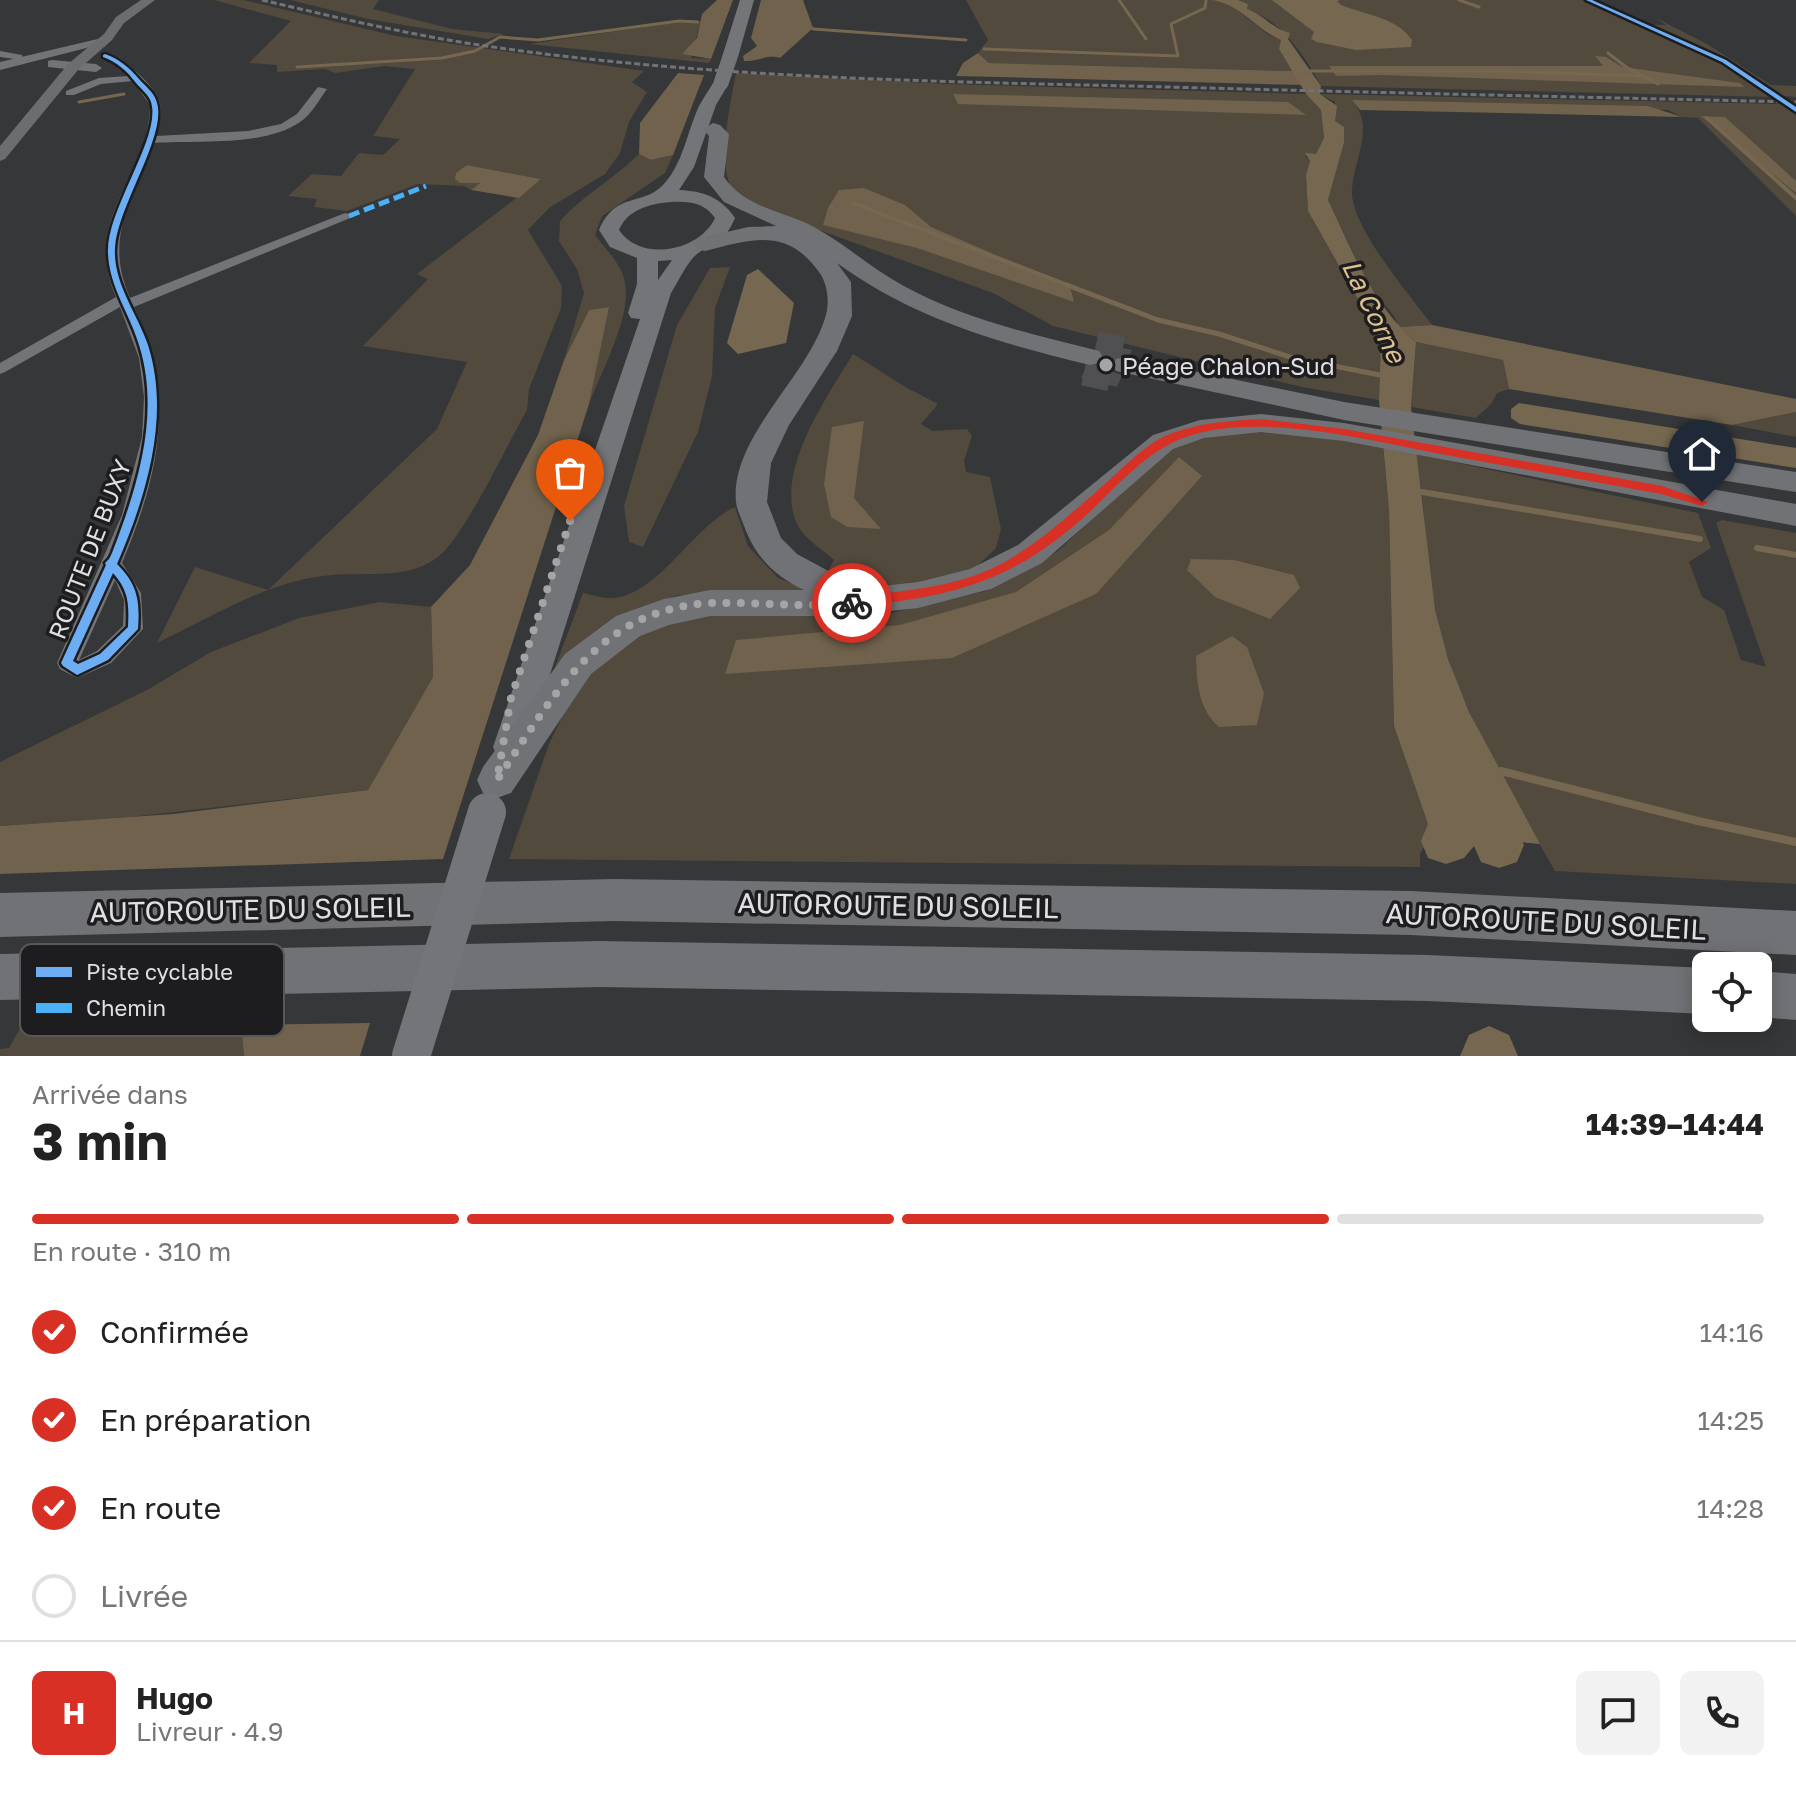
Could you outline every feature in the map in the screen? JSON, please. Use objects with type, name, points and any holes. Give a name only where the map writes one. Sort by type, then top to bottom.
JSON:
[{"type":"highway","points":[[713,129],[719,134],[713,164],[714,177],[731,199],[792,225],[894,290],[977,327],[1025,343],[1072,369],[1090,358]]},
{"type":"highway","points":[[712,205],[792,225]]},
{"type":"highway","points":[[697,247],[752,232],[787,235],[812,247],[835,275],[842,303],[838,324],[829,345],[763,442],[753,473],[753,513],[770,548],[796,569],[833,587],[892,598]]},
{"type":"highway","points":[[1126,366],[1189,396],[1245,392],[1344,422],[1458,441],[1796,482]]},
{"type":"highway","points":[[492,796],[578,664],[611,636],[644,618],[710,603],[846,603],[941,590],[1004,569],[1066,526],[1143,456],[1181,434],[1242,423],[1344,422]]},
{"type":"highway","points":[[1458,441],[1662,490],[1796,515]]},
{"type":"highway","points":[[1662,490],[1742,496],[1796,506]]},
{"type":"highway","points":[[1662,490],[1749,516],[1796,525]]},
{"type":"highway","name":"AUTOROUTE DU SOLEIL","points":[[0,915],[614,900],[1411,913],[1796,933]]},
{"type":"highway","points":[[284,971],[599,964],[1428,978],[1692,990]]},
{"type":"highway","points":[[0,977],[20,977]]},
{"type":"highway","points":[[1772,995],[1796,997]]},
{"type":"main road","points":[[4,152],[70,93],[102,53],[120,20],[149,0]]},
{"type":"main road","points":[[697,247],[647,254],[619,245],[611,238],[609,230],[619,213],[630,206],[661,197],[672,189],[688,163],[709,102],[720,87],[747,0]]},
{"type":"main road","points":[[4,152],[73,67],[85,57],[102,53]]},
{"type":"main road","points":[[411,1056],[492,796],[527,700],[660,293],[697,247],[724,227],[725,218],[699,186],[720,101],[720,87]]},
{"type":"main road","points":[[661,197],[712,205]]},
{"type":"main road","points":[[492,796],[511,698],[648,284],[647,254]]},
{"type":"street","points":[[1588,0],[1734,67],[1796,110]]},
{"type":"street","points":[[49,56],[85,57],[102,53]]},
{"type":"street","points":[[19,61],[73,67],[102,53]]},
{"type":"street","points":[[0,66],[49,56],[102,53],[136,78]]},
{"type":"street","points":[[0,54],[14,55],[19,57],[19,61]]},
{"type":"street","points":[[70,93],[99,81],[136,78]]},
{"type":"street","name":"ROUTE DE BUXY","points":[[110,563],[125,577],[135,596],[133,629],[104,657],[77,670],[67,663],[143,477],[151,416],[147,356],[113,269],[111,248],[123,202],[148,140],[156,106],[136,78]]},
{"type":"street","points":[[148,140],[278,130],[297,119],[322,89]]},
{"type":"street","points":[[0,369],[124,302],[349,216]]},
{"type":"shaded area","points":[[214,0],[243,0],[396,36],[644,71],[632,82],[647,92],[629,122],[620,153],[605,174],[549,208],[528,230],[562,286],[561,308],[529,389],[527,410],[473,509],[449,545],[428,564],[415,569],[310,578],[265,591],[157,643],[195,567],[268,590],[437,429],[467,362],[363,346],[428,279],[417,274],[541,179],[467,165],[460,183],[481,183],[471,190],[464,186],[418,184],[347,211],[314,207],[317,199],[288,196],[312,174],[341,176],[359,153],[383,155],[400,139],[373,136],[415,69],[384,66],[335,73],[325,69],[277,72],[277,65],[249,63],[291,21]]},
{"type":"shaded area","points":[[290,0],[379,0],[373,9],[452,29],[504,34],[488,39],[368,19]]},
{"type":"shaded area","points":[[717,0],[733,0],[711,59],[682,54],[697,38],[702,14]]},
{"type":"shaded area","points":[[761,0],[803,0],[813,28],[780,58],[744,61],[743,56],[757,46],[751,38]]},
{"type":"shaded area","points":[[966,0],[1227,2],[1269,35],[1282,40],[1279,49],[1293,71],[989,63],[978,53],[988,40]]},
{"type":"shaded area","points":[[1238,0],[1582,0],[1729,66],[1775,97],[1321,86],[1290,40],[1270,21],[1246,9],[1248,4]]},
{"type":"shaded area","points":[[1656,18],[1707,44],[1771,85],[1796,86],[1796,97],[1783,96],[1731,62],[1650,25],[1666,25]]},
{"type":"shaded area","points":[[680,22],[700,23],[691,58],[711,59],[709,63],[529,44]]},
{"type":"shaded area","points":[[978,53],[989,63],[1293,71],[1303,85],[956,76],[963,63]]},
{"type":"shaded area","points":[[1595,56],[1606,57],[1622,67],[1740,83],[1744,87],[1336,76],[1329,66],[1603,66]]},
{"type":"shaded area","points":[[678,73],[704,75],[673,155],[651,160],[639,154],[640,123]]},
{"type":"shaded area","points":[[736,73],[947,84],[1306,94],[1321,110],[1324,139],[1316,154],[1305,156],[1310,161],[1306,175],[1308,211],[1381,340],[1379,400],[1302,387],[1053,326],[993,293],[751,204],[734,191],[726,167],[726,134]]},
{"type":"shaded area","points":[[953,94],[1288,102],[1306,115],[958,104]]},
{"type":"shaded area","points":[[1320,94],[1785,104],[1796,111],[1796,216],[1698,118],[1682,117],[1668,110],[1353,101],[1359,111],[1363,133],[1352,189],[1354,204],[1370,240],[1432,325],[1399,327],[1368,284],[1328,200],[1344,143],[1335,121],[1335,102]]},
{"type":"shaded area","points":[[1352,100],[1648,106],[1682,117],[1360,110]]},
{"type":"shaded area","points":[[1701,116],[1725,117],[1796,181],[1796,193]]},
{"type":"shaded area","points":[[639,154],[651,160],[673,155],[665,173],[602,216],[595,235],[621,270],[626,296],[620,327],[589,404],[608,307],[589,310],[564,360],[584,293],[577,269],[559,241],[560,221]]},
{"type":"shaded area","points":[[467,165],[541,179],[519,198],[471,190],[480,183],[460,183],[455,179],[456,173]]},
{"type":"shaded area","points":[[864,188],[905,205],[931,227],[1070,287],[1074,302],[917,248],[823,225],[828,208],[839,190]]},
{"type":"shaded area","points":[[730,267],[715,308],[712,376],[698,432],[643,547],[629,542],[624,506],[677,325],[710,268]]},
{"type":"shaded area","points":[[609,307],[589,404],[443,859],[0,874],[0,826],[173,814],[368,790],[433,677],[431,607],[470,565],[538,435],[564,360],[589,310]]},
{"type":"shaded area","points":[[1432,325],[1796,399],[1796,412],[1732,425],[1509,389],[1503,360],[1416,342],[1399,327]]},
{"type":"shaded area","points":[[1416,342],[1503,360],[1509,389],[1497,393],[1491,404],[1476,418],[1411,407]]},
{"type":"shaded area","points":[[853,354],[938,404],[921,424],[933,431],[967,429],[972,436],[964,461],[966,472],[990,477],[1001,529],[996,548],[975,568],[902,586],[875,588],[826,574],[834,560],[798,526],[792,505],[792,483],[797,460],[817,414]]},
{"type":"shaded area","points":[[1796,412],[1796,437],[1732,425]]},
{"type":"shaded area","points":[[864,421],[854,498],[881,529],[847,527],[831,517],[824,484],[832,427]]},
{"type":"shaded area","points":[[1268,429],[1383,447],[1389,510],[1394,726],[1431,833],[1420,854],[1420,867],[509,859],[549,744],[577,686],[606,654],[643,630],[684,616],[746,613],[878,616],[986,591],[1058,551],[1155,460],[1178,445],[1219,434]]},
{"type":"shaded area","points":[[1415,454],[1698,513],[1711,548],[1689,562],[1702,597],[1724,610],[1741,660],[1766,667],[1716,523],[1722,520],[1796,533],[1796,884],[1555,871],[1485,746],[1444,646],[1431,592],[1422,493]]},
{"type":"shaded area","points":[[1179,457],[1202,476],[1096,594],[952,658],[725,674],[736,640],[900,625],[1016,592],[1109,530]]},
{"type":"shaded area","points":[[735,507],[748,546],[778,578],[818,593],[678,595],[621,616],[555,667],[583,593],[614,598],[631,593],[661,572],[719,516]]},
{"type":"shaded area","points":[[1191,559],[1234,560],[1294,575],[1300,588],[1270,619],[1215,597],[1187,570]]},
{"type":"shaded area","points":[[380,602],[431,607],[433,677],[368,790],[130,817],[0,826],[0,762],[147,690],[211,652],[299,618]]},
{"type":"shaded area","points":[[1232,636],[1247,647],[1264,693],[1257,725],[1219,727],[1207,712],[1200,695],[1196,656]]},
{"type":"shaded area","points":[[370,1023],[360,1056],[244,1056],[242,1036],[284,1036],[284,1024]]},
{"type":"shaded area","points":[[20,1028],[20,1036],[242,1036],[244,1056],[0,1056],[0,1049],[9,1048]]},
{"type":"water","points":[[1211,0],[1238,0],[1248,4],[1247,9],[1290,33],[1288,39],[1321,86],[1320,94],[1337,106],[1335,121],[1344,127],[1344,143],[1328,200],[1355,257],[1387,312],[1416,342],[1411,407],[1435,610],[1448,659],[1469,712],[1540,844],[1431,833],[1394,726],[1389,510],[1379,400],[1381,340],[1308,211],[1306,175],[1310,161],[1305,153],[1316,154],[1324,138],[1321,110],[1306,94],[1279,49],[1281,40],[1231,6]]},
{"type":"water","points":[[1272,0],[1340,0],[1337,1],[1341,5],[1398,26],[1412,40],[1411,47],[1356,50],[1317,42],[1311,39],[1314,32]]},
{"type":"water","points":[[758,269],[794,303],[786,343],[738,354],[727,343],[747,275]]},
{"type":"water","points":[[1519,403],[1796,448],[1796,468],[1520,424],[1511,418],[1511,409]]},
{"type":"building","name":"Péage Chalon-Sud","points":[[1097,342],[1132,350],[1130,355],[1115,356],[1110,364],[1113,372],[1122,375],[1117,387],[1081,378],[1086,367],[1100,366],[1106,359],[1102,349],[1095,347]]},
{"type":"waterway","points":[[1119,0],[1146,39]]},
{"type":"waterway","points":[[984,49],[1178,56],[1171,24],[1205,8],[1206,0]]},
{"type":"waterway","points":[[1459,0],[1479,7]]},
{"type":"waterway","points":[[297,67],[442,58],[475,51],[500,37],[538,40],[679,21],[698,22]]},
{"type":"waterway","points":[[813,29],[966,40]]},
{"type":"waterway","points":[[1608,53],[1626,67],[1658,84]]},
{"type":"waterway","points":[[1305,71],[1499,71],[1642,76]]},
{"type":"waterway","points":[[79,102],[124,94]]},
{"type":"waterway","points":[[1707,118],[1718,128]]},
{"type":"waterway","points":[[1716,126],[1796,198]]},
{"type":"waterway","points":[[853,203],[1073,287]]},
{"type":"waterway","points":[[1067,285],[1158,320],[1219,334],[1293,358],[1385,376]]},
{"type":"waterway","points":[[1422,492],[1700,539]]},
{"type":"waterway","points":[[1757,548],[1796,555]]},
{"type":"waterway","points":[[1501,771],[1698,821],[1796,842]]},
{"type":"waterway","name":"La Corne","points":[[1476,792],[1499,845]]},
{"type":"waterway","points":[[1446,841],[1480,806]]},
{"type":"tunnel","points":[[1096,345],[1131,352]]},
{"type":"tunnel","points":[[1084,372],[1120,380]]},
{"type":"railway","points":[[262,0],[466,43],[715,70],[964,82],[1796,102]]},
{"type":"marked path","points":[[349,216],[426,186]]},
{"type":"cycle path","points":[[1588,0],[1724,61],[1796,110]]},
{"type":"cycle path","points":[[105,56],[127,69],[155,105],[151,134],[119,213],[111,249],[120,291],[147,358],[152,397],[150,437],[143,476],[117,553],[100,591],[67,663],[77,670],[104,657],[133,629],[132,593],[124,579],[118,571],[110,563]]},
{"type":"way so far","points":[[570,521],[511,698],[497,780],[578,664],[611,636],[644,618],[710,603],[852,603]]},
{"type":"place","name":"Péage Chalon-Sud","points":[[1106,365]]},
{"type":"route","points":[[852,603],[941,590],[979,580],[1004,569],[1030,554],[1066,526],[1143,456],[1163,442],[1181,434],[1222,425],[1261,423],[1344,432],[1662,490],[1702,502]]}]
